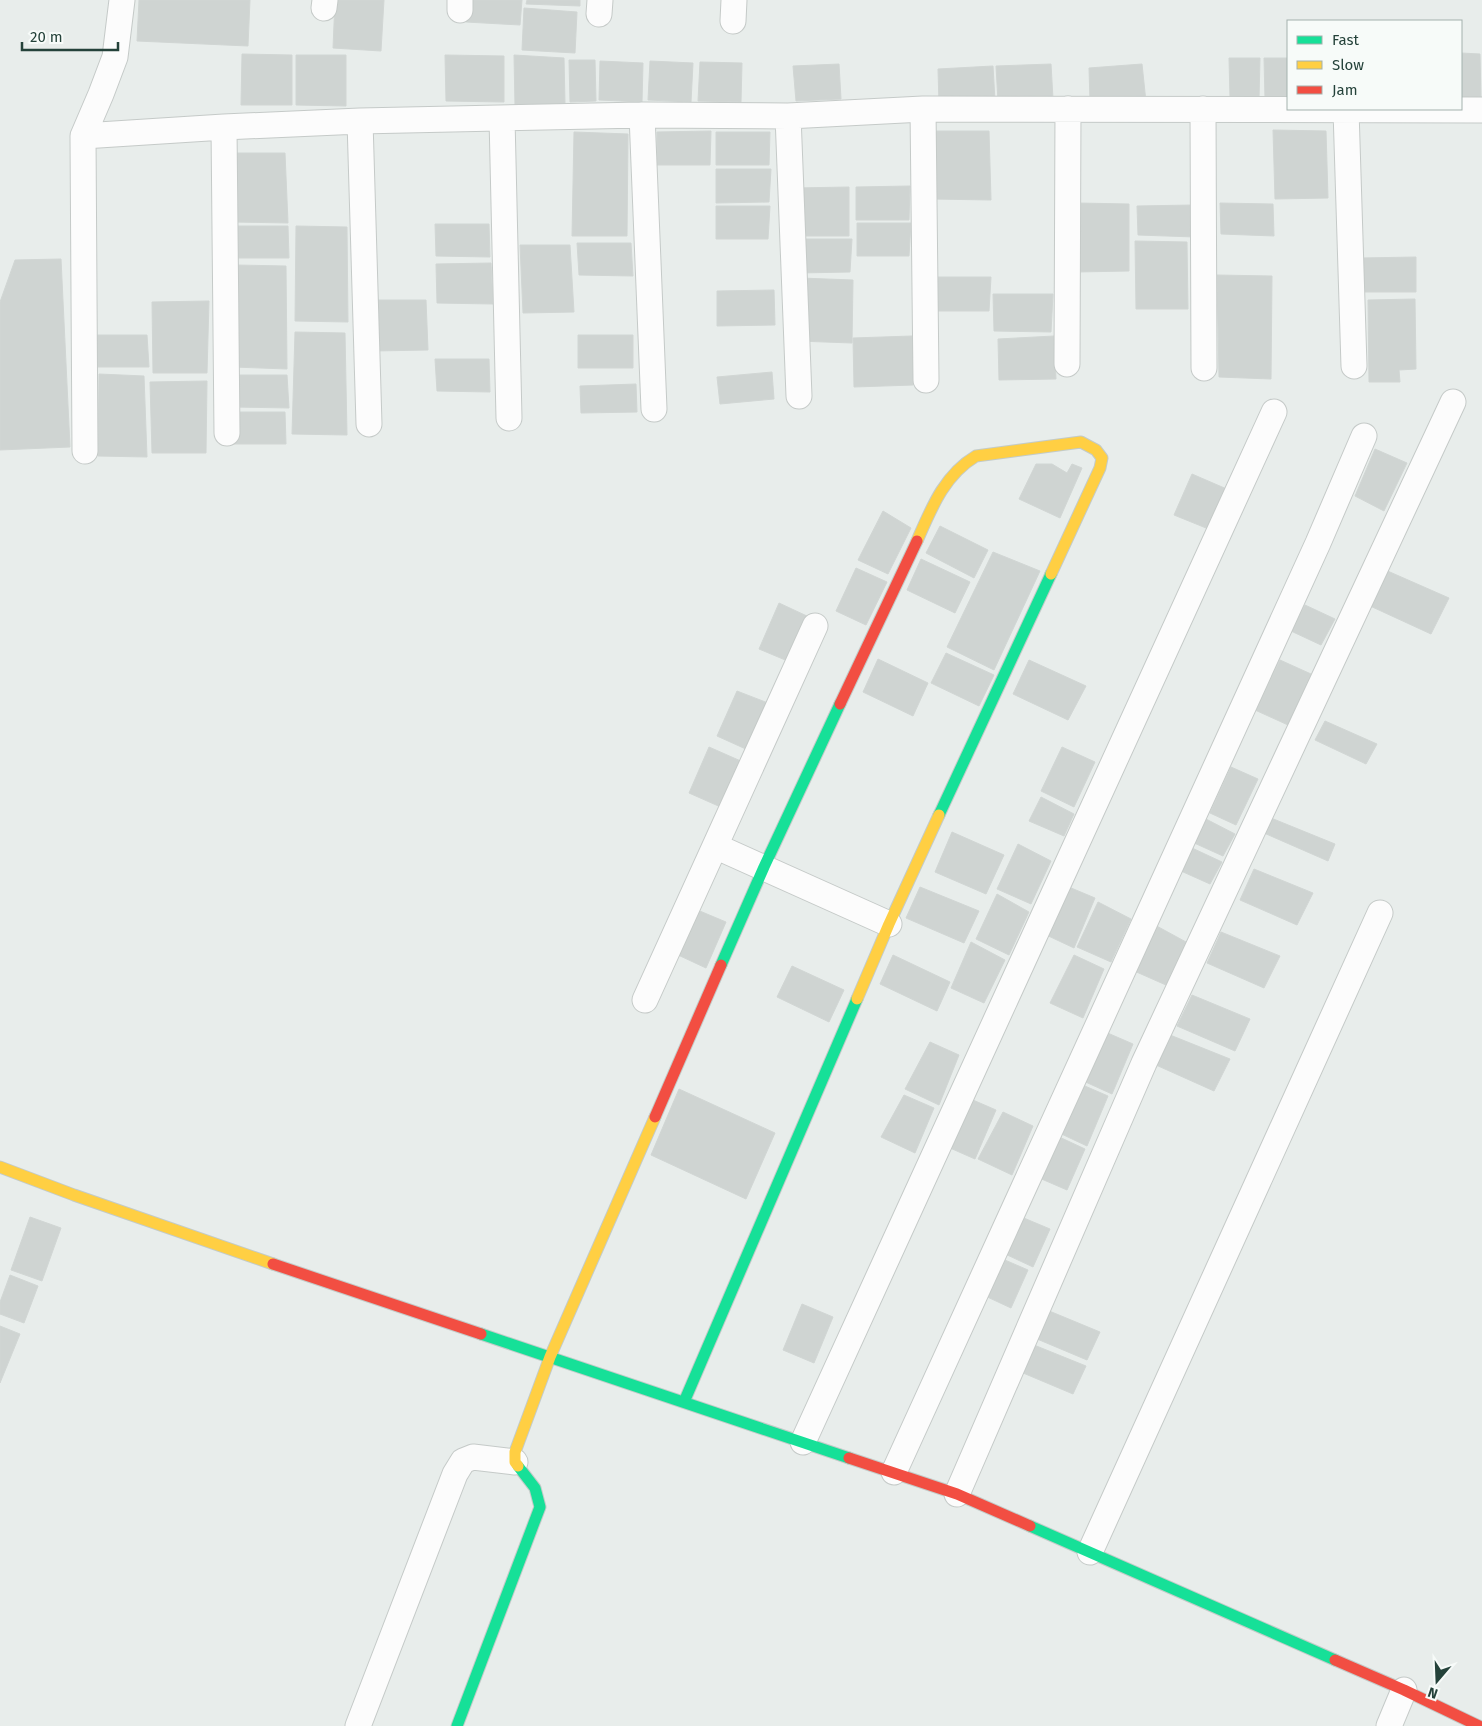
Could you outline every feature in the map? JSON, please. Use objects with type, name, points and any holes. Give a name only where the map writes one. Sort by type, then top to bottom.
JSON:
[{"type":"street","points":[[85,451],[83,136],[102,94],[115,57],[122,0]]},
{"type":"street","points":[[83,136],[360,121],[642,115],[788,116],[923,109],[1287,110]]},
{"type":"street","points":[[923,109],[926,380]]},
{"type":"street","points":[[1067,364],[1068,109]]},
{"type":"street","points":[[1202,109],[1204,368]]},
{"type":"street","points":[[1354,366],[1346,110],[1482,110]]},
{"type":"street","points":[[642,115],[654,409]]},
{"type":"street","points":[[788,116],[799,396]]},
{"type":"street","points":[[502,118],[509,418]]},
{"type":"street","points":[[360,121],[369,424]]},
{"type":"street","points":[[224,127],[227,433]]},
{"type":"street","points":[[957,1494],[1144,1063],[1453,402]]},
{"type":"street","points":[[803,1442],[1274,412]]},
{"type":"street","points":[[894,1472],[1310,561],[1364,436]]},
{"type":"street","points":[[457,1726],[540,1507],[540,1496],[535,1486],[515,1462],[515,1452],[550,1357],[764,867],[936,499],[950,477],[963,463],[976,456],[1081,442],[1096,450],[1102,458],[1100,468],[889,924],[684,1402]]},
{"type":"street","points":[[645,1000],[815,626]]},
{"type":"street","points":[[715,846],[889,924]]},
{"type":"street","points":[[1090,1552],[1380,913]]},
{"type":"street","points":[[0,1167],[83,1198],[957,1494],[1404,1690],[1470,1724]]},
{"type":"street","points":[[358,1726],[455,1474],[463,1461],[473,1458],[515,1462]]},
{"type":"street","points":[[1389,1726],[1404,1690]]},
{"type":"building","points":[[139,0],[250,0],[248,46],[137,41]]},
{"type":"building","points":[[335,0],[384,0],[381,51],[333,48]]},
{"type":"building","points":[[469,0],[522,0],[520,25],[466,22]]},
{"type":"building","points":[[527,0],[580,0],[580,6],[526,4]]},
{"type":"building","points":[[524,8],[577,12],[575,53],[522,50]]},
{"type":"building","points":[[1462,53],[1480,54],[1481,100],[1462,100]]},
{"type":"building","points":[[242,54],[292,55],[292,105],[241,105]]},
{"type":"building","points":[[296,55],[346,55],[346,106],[296,105]]},
{"type":"building","points":[[445,55],[504,56],[504,102],[446,101]]},
{"type":"building","points":[[514,55],[564,58],[565,104],[515,106]]},
{"type":"building","points":[[1229,58],[1260,58],[1259,99],[1230,98]]},
{"type":"building","points":[[1264,58],[1287,58],[1287,98],[1265,99]]},
{"type":"building","points":[[569,60],[595,60],[596,101],[570,102]]},
{"type":"building","points":[[600,61],[643,63],[642,102],[599,100]]},
{"type":"building","points":[[650,61],[693,63],[691,102],[648,100]]},
{"type":"building","points":[[700,62],[742,63],[741,102],[698,101]]},
{"type":"building","points":[[839,64],[841,99],[796,101],[793,66]]},
{"type":"building","points":[[1051,64],[1053,99],[998,101],[996,66]]},
{"type":"building","points":[[1142,64],[1146,102],[1090,101],[1089,68]]},
{"type":"building","points":[[993,66],[995,101],[939,104],[938,69]]},
{"type":"building","points":[[1273,130],[1326,131],[1328,198],[1275,199]]},
{"type":"building","points":[[711,131],[710,165],[657,165],[657,132]]},
{"type":"building","points":[[935,131],[989,131],[991,200],[933,199]]},
{"type":"building","points":[[574,132],[628,134],[627,236],[572,236]]},
{"type":"building","points":[[716,132],[770,132],[769,165],[716,165]]},
{"type":"building","points":[[231,153],[285,153],[288,223],[234,222]]},
{"type":"building","points":[[716,169],[771,169],[769,202],[716,203]]},
{"type":"building","points":[[910,186],[909,220],[856,220],[856,187]]},
{"type":"building","points":[[849,187],[849,236],[797,236],[795,188]]},
{"type":"building","points":[[1077,203],[1129,204],[1129,271],[1076,272]]},
{"type":"building","points":[[1220,203],[1273,204],[1274,236],[1221,234]]},
{"type":"building","points":[[1193,205],[1195,237],[1138,235],[1137,206]]},
{"type":"building","points":[[716,206],[770,206],[768,239],[716,239]]},
{"type":"building","points":[[857,223],[911,223],[909,256],[857,256]]},
{"type":"building","points":[[435,224],[489,224],[490,257],[436,256]]},
{"type":"building","points":[[233,226],[288,226],[289,258],[235,258]]},
{"type":"building","points":[[296,226],[347,227],[348,322],[295,321]]},
{"type":"building","points":[[797,239],[852,239],[850,272],[798,273]]},
{"type":"building","points":[[1135,241],[1187,242],[1188,309],[1136,309]]},
{"type":"building","points":[[577,243],[631,243],[633,276],[579,275]]},
{"type":"building","points":[[520,245],[570,245],[574,312],[523,313]]},
{"type":"building","points":[[1416,257],[1416,292],[1363,292],[1361,258]]},
{"type":"building","points":[[61,259],[70,447],[0,450],[0,302],[15,260]]},
{"type":"building","points":[[491,263],[493,304],[437,303],[436,264]]},
{"type":"building","points":[[236,265],[286,266],[287,369],[233,367]]},
{"type":"building","points":[[1217,275],[1272,276],[1271,379],[1219,377]]},
{"type":"building","points":[[937,277],[991,277],[989,311],[937,311]]},
{"type":"building","points":[[800,278],[853,280],[852,343],[798,341]]},
{"type":"building","points":[[774,290],[775,325],[717,326],[717,291]]},
{"type":"building","points":[[993,294],[1053,294],[1051,332],[994,331]]},
{"type":"building","points":[[1415,299],[1416,369],[1399,370],[1400,382],[1369,382],[1368,300]]},
{"type":"building","points":[[372,300],[426,300],[428,350],[373,351]]},
{"type":"building","points":[[209,301],[207,373],[153,373],[152,302]]},
{"type":"building","points":[[295,332],[345,333],[347,435],[292,434]]},
{"type":"building","points":[[93,335],[147,335],[149,367],[95,367]]},
{"type":"building","points":[[578,335],[633,335],[633,368],[578,368]]},
{"type":"building","points":[[912,336],[913,385],[854,387],[853,338]]},
{"type":"building","points":[[1054,336],[1056,379],[999,380],[998,339]]},
{"type":"building","points":[[435,359],[489,359],[490,392],[437,391]]},
{"type":"building","points":[[772,372],[774,399],[720,404],[717,377]]},
{"type":"building","points":[[99,374],[144,376],[147,457],[98,456]]},
{"type":"building","points":[[234,375],[287,375],[289,408],[235,407]]},
{"type":"building","points":[[207,381],[206,453],[152,453],[150,382]]},
{"type":"building","points":[[636,384],[637,412],[581,413],[580,386]]},
{"type":"building","points":[[231,412],[285,412],[286,444],[233,444]]},
{"type":"building","points":[[1375,449],[1407,463],[1384,511],[1355,496]]},
{"type":"building","points":[[1036,464],[1052,464],[1067,473],[1072,464],[1082,468],[1060,518],[1019,499]]},
{"type":"building","points":[[1192,474],[1229,490],[1211,530],[1174,515]]},
{"type":"building","points":[[883,511],[911,528],[888,574],[858,560]]},
{"type":"building","points":[[940,526],[988,550],[974,578],[926,553]]},
{"type":"building","points":[[993,552],[1040,571],[994,670],[947,647]]},
{"type":"building","points":[[921,559],[970,582],[955,613],[907,590]]},
{"type":"building","points":[[856,568],[887,582],[866,625],[836,611]]},
{"type":"building","points":[[1383,569],[1449,598],[1431,634],[1368,605]]},
{"type":"building","points":[[779,603],[809,617],[790,662],[759,649]]},
{"type":"building","points":[[1305,605],[1335,619],[1321,645],[1291,631]]},
{"type":"building","points":[[946,653],[994,675],[979,706],[931,683]]},
{"type":"building","points":[[878,659],[928,683],[913,716],[863,692]]},
{"type":"building","points":[[1029,660],[1086,686],[1068,720],[1013,694]]},
{"type":"building","points":[[1280,660],[1311,674],[1288,725],[1255,710]]},
{"type":"building","points":[[737,691],[768,703],[748,750],[717,736]]},
{"type":"building","points":[[1325,721],[1377,744],[1366,764],[1315,740]]},
{"type":"building","points":[[709,747],[743,762],[723,808],[689,793]]},
{"type":"building","points":[[1062,747],[1095,762],[1074,807],[1041,791]]},
{"type":"building","points":[[1231,767],[1258,779],[1236,825],[1210,813]]},
{"type":"building","points":[[1041,797],[1074,814],[1064,836],[1029,821]]},
{"type":"building","points":[[1204,818],[1235,834],[1223,856],[1192,842]]},
{"type":"building","points":[[1271,818],[1335,844],[1328,861],[1264,833]]},
{"type":"building","points":[[952,832],[1004,855],[986,894],[935,872]]},
{"type":"building","points":[[1018,844],[1051,861],[1031,904],[997,889]]},
{"type":"building","points":[[1192,848],[1222,862],[1210,884],[1181,871]]},
{"type":"building","points":[[1254,869],[1313,893],[1297,925],[1240,900]]},
{"type":"building","points":[[1064,885],[1095,898],[1074,948],[1040,932]]},
{"type":"building","points":[[920,887],[979,911],[964,943],[906,918]]},
{"type":"building","points":[[997,894],[1029,912],[1009,955],[976,939]]},
{"type":"building","points":[[1098,902],[1131,919],[1111,962],[1077,947]]},
{"type":"building","points":[[695,909],[726,922],[706,968],[676,954]]},
{"type":"building","points":[[1153,924],[1186,942],[1166,985],[1132,970]]},
{"type":"building","points":[[1221,932],[1280,956],[1264,988],[1207,963]]},
{"type":"building","points":[[971,942],[1005,960],[984,1003],[951,988]]},
{"type":"building","points":[[893,955],[950,982],[937,1011],[880,984]]},
{"type":"building","points":[[1074,955],[1104,969],[1083,1018],[1050,1003]]},
{"type":"building","points":[[792,966],[844,990],[829,1022],[777,997]]},
{"type":"building","points":[[1192,995],[1250,1019],[1235,1051],[1177,1026]]},
{"type":"building","points":[[1103,1031],[1133,1044],[1112,1094],[1079,1079]]},
{"type":"building","points":[[1170,1035],[1230,1059],[1214,1091],[1156,1065]]},
{"type":"building","points":[[930,1042],[959,1055],[939,1105],[905,1089]]},
{"type":"building","points":[[1078,1083],[1108,1096],[1087,1146],[1053,1130]]},
{"type":"building","points":[[679,1089],[775,1133],[746,1199],[651,1155]]},
{"type":"building","points":[[904,1095],[934,1108],[915,1153],[881,1137]]},
{"type":"building","points":[[966,1097],[996,1110],[975,1159],[941,1144]]},
{"type":"building","points":[[1003,1112],[1033,1126],[1012,1175],[978,1159]]},
{"type":"building","points":[[1055,1135],[1085,1149],[1067,1190],[1037,1177]]},
{"type":"building","points":[[1019,1216],[1050,1229],[1033,1267],[1003,1253]]},
{"type":"building","points":[[30,1217],[61,1228],[42,1281],[11,1270]]},
{"type":"building","points":[[998,1257],[1028,1270],[1011,1308],[981,1294]]},
{"type":"building","points":[[10,1275],[38,1286],[24,1323],[0,1314],[0,1302]]},
{"type":"building","points":[[802,1304],[833,1317],[814,1363],[783,1350]]},
{"type":"building","points":[[1042,1308],[1100,1332],[1087,1360],[1030,1336]]},
{"type":"building","points":[[0,1326],[20,1334],[0,1383]]},
{"type":"building","points":[[1029,1343],[1086,1366],[1073,1394],[1016,1370]]},
{"type":"traffic: fast","points":[[939,815],[1051,574]]},
{"type":"traffic: fast","points":[[721,965],[764,867],[840,704]]},
{"type":"traffic: fast","points":[[684,1402],[857,999]]},
{"type":"traffic: fast","points":[[481,1334],[849,1458]]},
{"type":"traffic: fast","points":[[457,1726],[540,1507],[535,1488],[518,1466]]},
{"type":"traffic: fast","points":[[1030,1526],[1335,1660]]},
{"type":"traffic: slow","points":[[917,541],[933,505],[947,483],[955,473],[976,456],[1081,442],[1096,450],[1102,458],[1100,468],[1051,574]]},
{"type":"traffic: slow","points":[[857,999],[939,815]]},
{"type":"traffic: slow","points":[[518,1466],[515,1462],[515,1452],[550,1357],[655,1117]]},
{"type":"traffic: slow","points":[[0,1167],[74,1195],[273,1264]]},
{"type":"traffic: jam","points":[[840,704],[917,541]]},
{"type":"traffic: jam","points":[[655,1117],[721,965]]},
{"type":"traffic: jam","points":[[273,1264],[481,1334]]},
{"type":"traffic: jam","points":[[849,1458],[957,1494],[1030,1526]]},
{"type":"traffic: jam","points":[[1335,1660],[1479,1726]]}]
